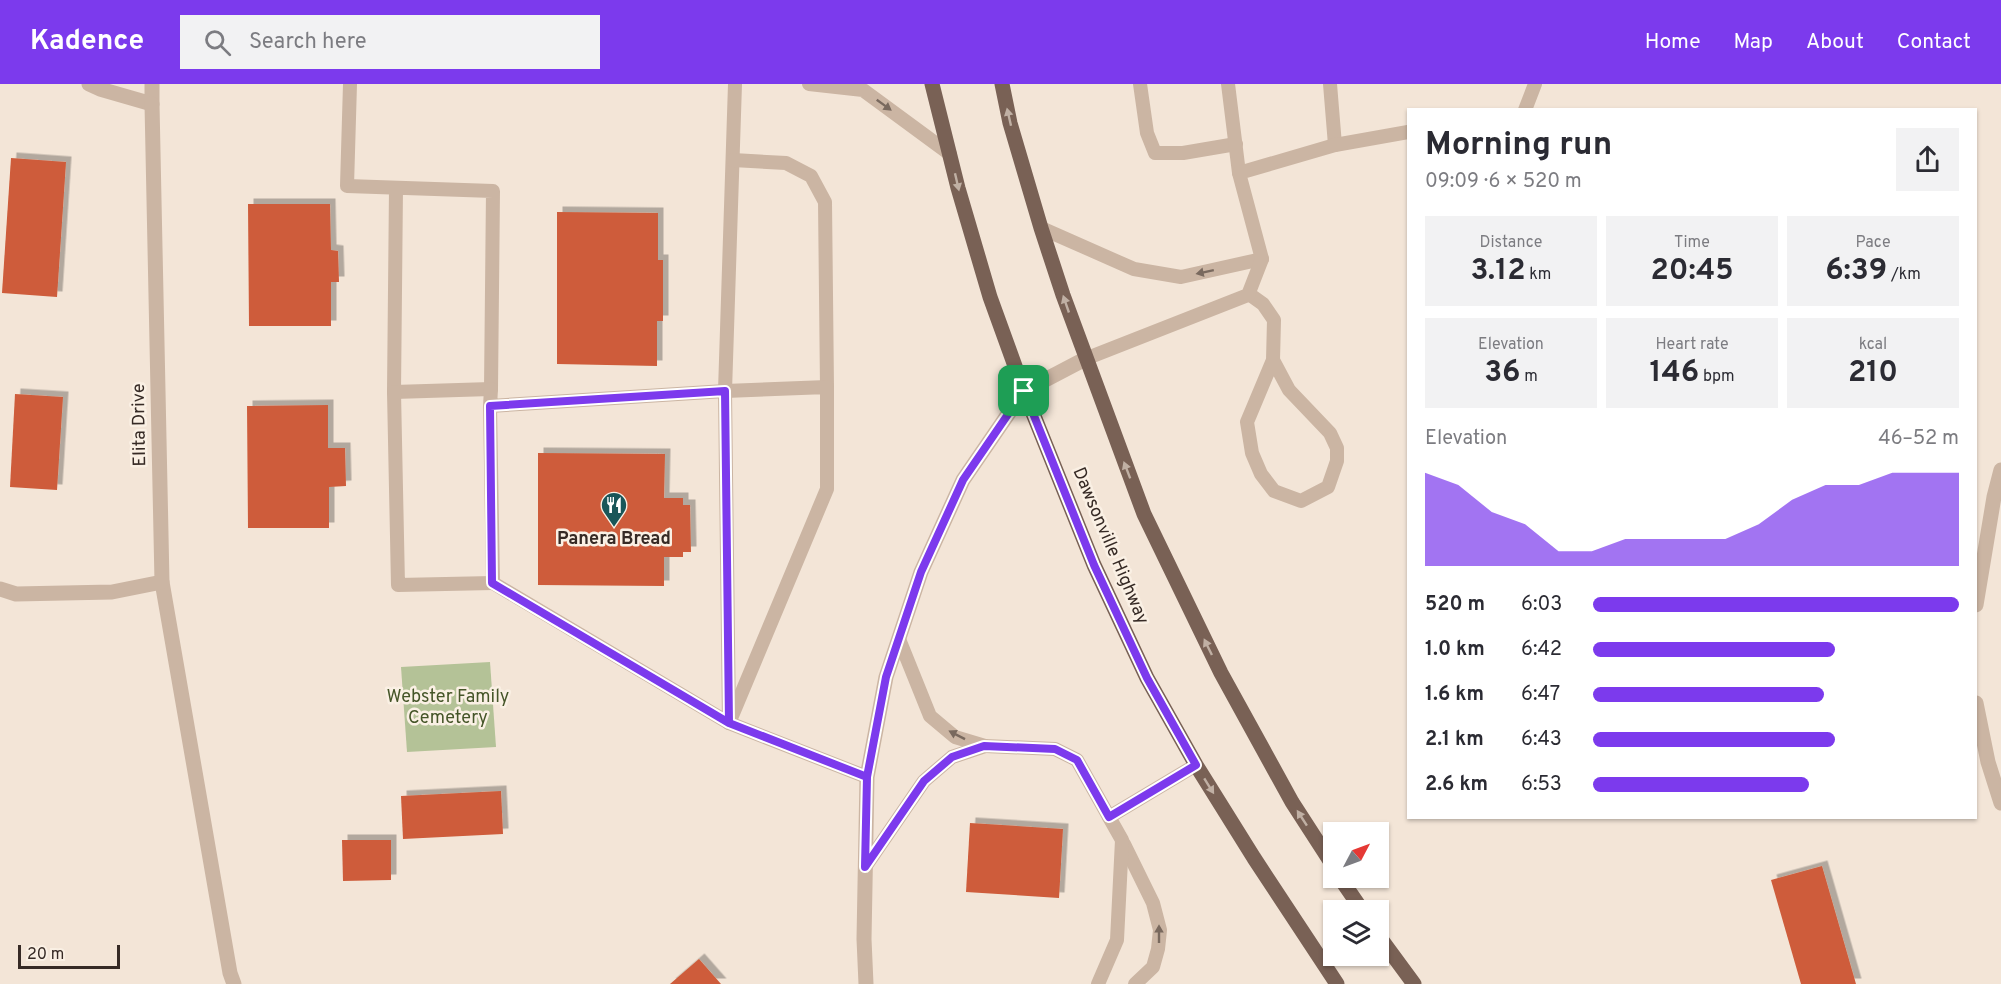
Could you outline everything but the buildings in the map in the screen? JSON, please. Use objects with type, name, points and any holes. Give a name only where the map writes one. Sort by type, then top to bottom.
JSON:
[{"type":"main road","name":"Dawsonville Highway","points":[[932,84],[958,188],[990,297],[1024,391],[1094,565],[1147,678],[1196,765],[1337,984]]},
{"type":"main road","points":[[1002,84],[1041,228],[1085,359],[1144,514],[1221,673],[1292,802],[1323,850]]},
{"type":"main road","points":[[1389,950],[1414,984]]},
{"type":"street","points":[[89,84],[152,104]]},
{"type":"street","name":"Elita Drive","points":[[152,84],[162,582],[230,973],[234,984]]},
{"type":"street","points":[[866,984],[864,939],[867,777],[886,677],[921,572],[963,480],[1024,391],[1085,359]]},
{"type":"street","points":[[1977,599],[1988,528],[2001,470]]},
{"type":"street","points":[[0,589],[16,594],[112,592],[162,582]]},
{"type":"street","points":[[1977,708],[1988,762],[2001,803]]},
{"type":"lane","points":[[350,84],[347,186],[493,191],[490,406],[492,583]]},
{"type":"lane","points":[[729,723],[725,391],[735,84]]},
{"type":"lane","points":[[809,84],[863,90],[950,154]]},
{"type":"lane","points":[[1140,84],[1148,134],[1155,153],[1184,153],[1236,144]]},
{"type":"lane","points":[[1085,359],[1249,294],[1262,259],[1239,173],[1228,84]]},
{"type":"lane","points":[[1330,84],[1335,146]]},
{"type":"lane","points":[[1526,108],[1534,84]]},
{"type":"lane","points":[[1239,173],[1335,146],[1407,132]]},
{"type":"lane","points":[[729,723],[827,489],[825,202],[811,176],[786,164],[733,160]]},
{"type":"lane","points":[[396,188],[393,392],[398,585],[492,583],[729,723],[867,777]]},
{"type":"lane","points":[[1041,228],[1134,269],[1181,277],[1262,259]]},
{"type":"lane","points":[[1249,294],[1263,304],[1274,320],[1273,360],[1247,422],[1252,453],[1261,474],[1274,491],[1301,501],[1328,487],[1337,461],[1337,448],[1330,433],[1289,390],[1273,360]]},
{"type":"lane","points":[[490,406],[827,387]]},
{"type":"lane","points":[[393,392],[491,389]]},
{"type":"lane","points":[[899,639],[930,716],[955,736],[984,746],[1055,749],[1077,760],[1122,840],[1152,903],[1161,930],[1153,967],[1135,984]]},
{"type":"lane","points":[[865,867],[924,781],[952,757],[984,746]]},
{"type":"lane","points":[[1109,817],[1196,765]]},
{"type":"lane","points":[[1098,984],[1117,940],[1122,840]]},
{"type":"green space","name":"Webster Family Cemetery","points":[[490,662],[496,747],[407,752],[401,667]]},
{"type":"place","name":"Panera Bread","points":[[614,528]]},
{"type":"route","points":[[1024,391],[963,480],[921,572],[886,677],[867,777],[729,723],[492,583],[490,406],[725,391],[729,723],[798,750],[867,777],[865,867],[924,781],[952,757],[984,746],[1055,749],[1077,760],[1109,817],[1196,765],[1147,678],[1094,565],[1024,391]]}]
